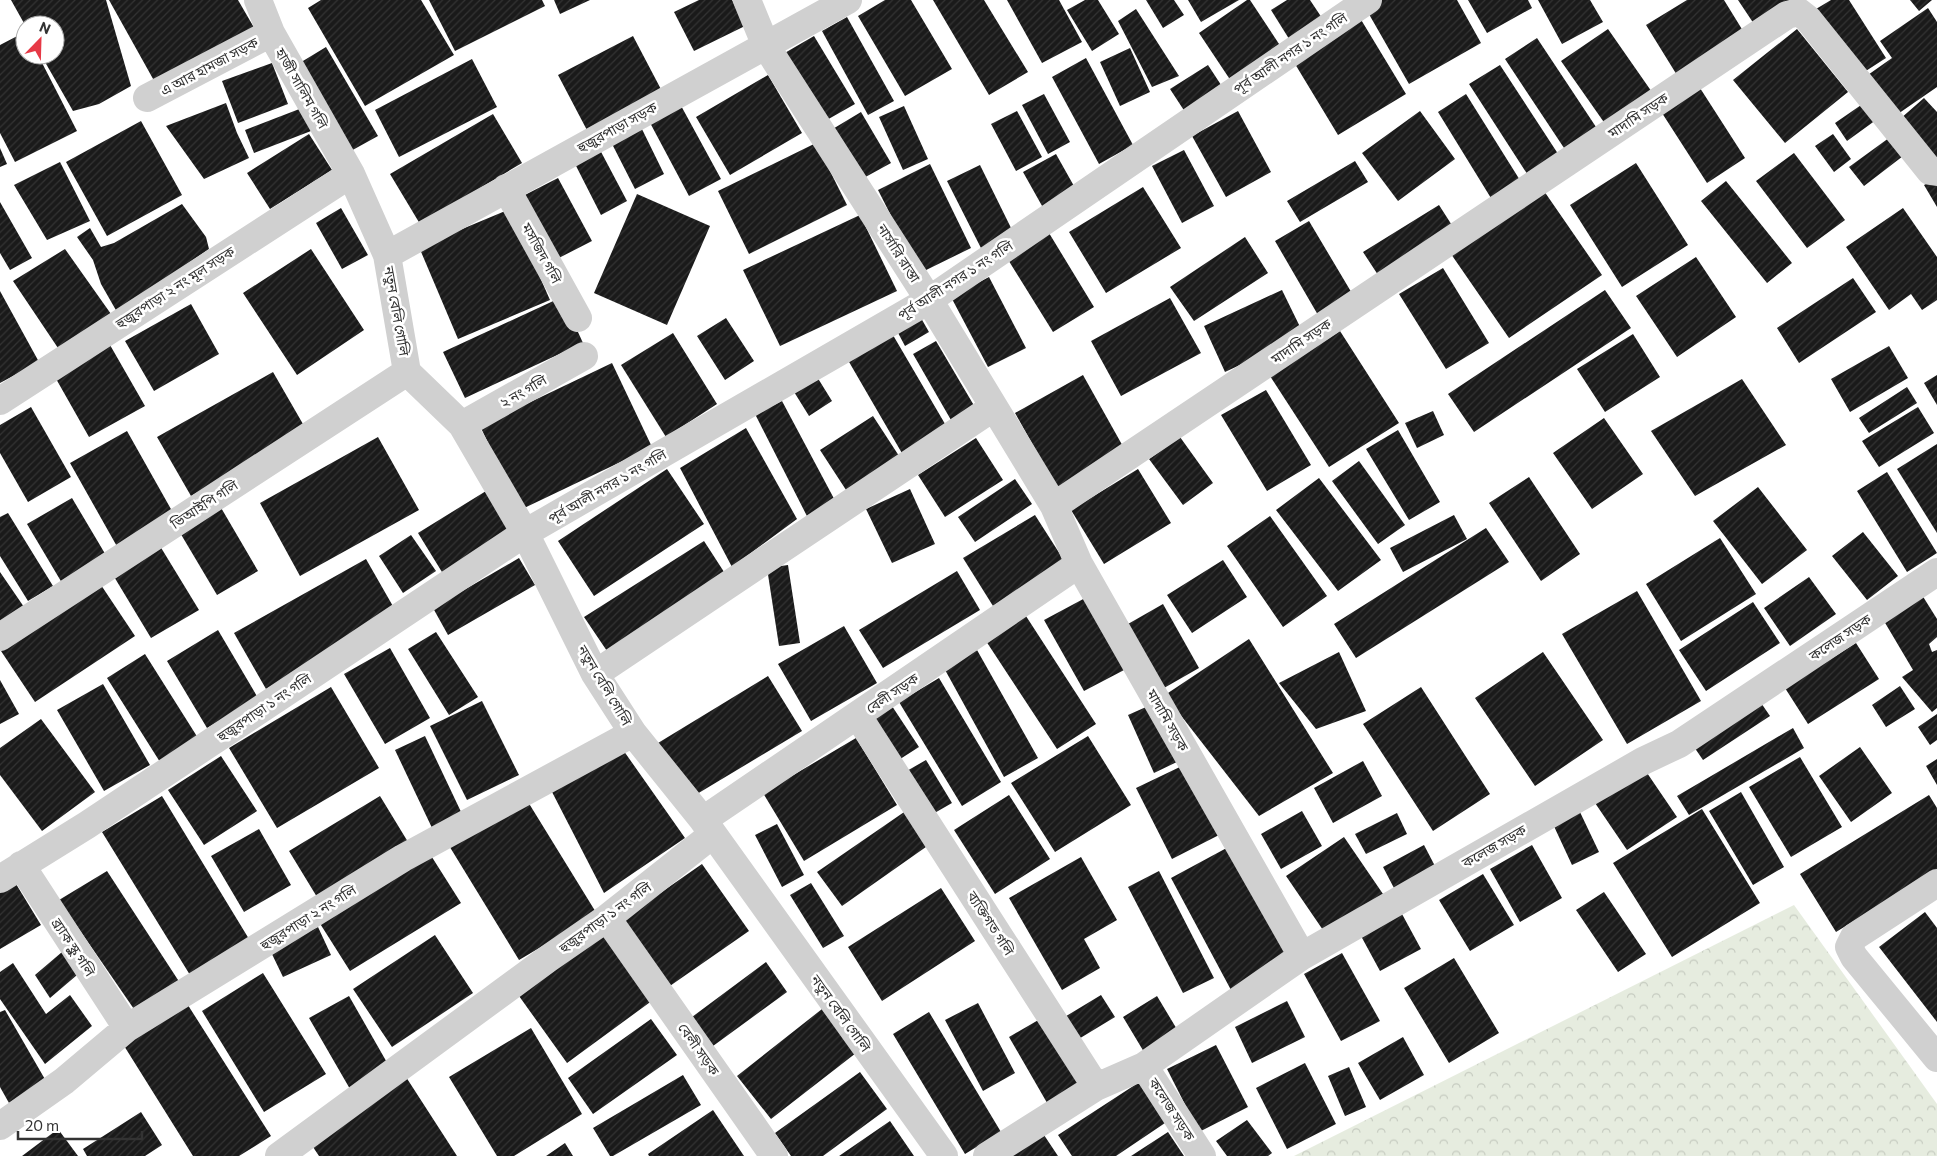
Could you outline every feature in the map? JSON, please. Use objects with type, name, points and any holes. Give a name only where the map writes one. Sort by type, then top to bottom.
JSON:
[{"type":"street","name":"হাজী সালিম গলি","points":[[258,0],[271,33],[351,174]]},
{"type":"street","name":"নার্সারি রাস্তা","points":[[747,0],[766,46],[929,300],[1054,506]]},
{"type":"street","name":"হুজুরপাড়া সড়ক","points":[[387,255],[848,0]]},
{"type":"street","name":"পূর্ব আলী নগর ১ নং গলি","points":[[525,533],[929,300],[1368,0]]},
{"type":"street","name":"মাদামি সড়ক","points":[[1302,956],[1080,564],[1054,506],[1788,15],[1798,12],[1808,19],[1930,170],[1937,172]]},
{"type":"street","name":"এ আর হামজা সড়ক","points":[[147,98],[271,33]]},
{"type":"street","name":"নতুন বেলি গোলি","points":[[351,174],[387,255],[407,372],[462,426],[525,533],[595,674],[634,733],[707,827],[944,1156]]},
{"type":"street","name":"হুজুরপাড়া ২ নং মূল সড়ক","points":[[0,401],[351,174]]},
{"type":"street","name":"মসজিদ গলি","points":[[506,188],[578,318]]},
{"type":"street","name":"২ নং গলি","points":[[462,426],[584,356]]},
{"type":"street","name":"ভিআইপি গলি","points":[[0,637],[407,372]]},
{"type":"street","points":[[595,674],[994,407]]},
{"type":"street","name":"হুজুরপাড়া ১ নং গলি","points":[[10,872],[88,825],[525,533]]},
{"type":"street","name":"বেলী সড়ক","points":[[707,827],[858,716],[1080,564]]},
{"type":"street","name":"কলেজ সড়ক","points":[[1202,1156],[1144,1066],[1302,956],[1643,761],[1679,744],[1937,572]]},
{"type":"street","name":"ব্যক্তিগত গলি","points":[[858,716],[1096,1087]]},
{"type":"street","name":"হুজুরপাড়া ২ নং গলি","points":[[0,1126],[64,1082],[127,1028],[403,858],[634,733]]},
{"type":"street","name":"হুজুরপাড়া ১ নং গলি","points":[[279,1156],[549,958],[607,918],[707,827]]},
{"type":"street","name":"ব্র্যাক স্কুল গলি","points":[[10,872],[127,1028]]},
{"type":"street","points":[[1937,884],[1854,937],[1849,947],[1854,957],[1937,1058]]},
{"type":"street","name":"বেলী সড়ক","points":[[607,918],[774,1156]]},
{"type":"street","points":[[988,1156],[1096,1087],[1144,1066]]},
{"type":"green space","points":[[1794,905],[1937,1104],[1937,1156],[1294,1156]]},
{"type":"building","points":[[11,0],[106,0],[131,86],[99,104],[73,111],[47,65],[65,65],[65,15],[19,15]]},
{"type":"building","points":[[109,0],[238,0],[256,31],[157,86]]},
{"type":"building","points":[[321,0],[421,0],[454,55],[365,106],[308,8]]},
{"type":"building","points":[[429,0],[542,0],[545,6],[455,51]]},
{"type":"building","points":[[554,0],[590,0],[560,14]]},
{"type":"building","points":[[699,0],[732,0],[745,26],[694,51],[674,12]]},
{"type":"building","points":[[885,0],[911,0],[952,69],[905,96],[858,16]]},
{"type":"building","points":[[933,0],[984,0],[1028,72],[989,95]]},
{"type":"building","points":[[1007,0],[1059,0],[1082,42],[1042,63]]},
{"type":"building","points":[[1085,0],[1098,0],[1119,34],[1092,51],[1067,10]]},
{"type":"building","points":[[1146,0],[1174,0],[1184,15],[1163,28]]},
{"type":"building","points":[[1188,0],[1239,0],[1201,22]]},
{"type":"building","points":[[1247,0],[1250,0],[1281,47],[1231,81],[1199,33]]},
{"type":"building","points":[[1287,0],[1310,0],[1324,21],[1291,42],[1271,10]]},
{"type":"building","points":[[1382,0],[1457,0],[1481,43],[1409,84],[1366,9]]},
{"type":"building","points":[[1468,0],[1528,0],[1532,8],[1487,33]]},
{"type":"building","points":[[1538,0],[1590,0],[1603,22],[1562,44]]},
{"type":"building","points":[[1687,0],[1724,0],[1748,39],[1680,80],[1646,25]]},
{"type":"building","points":[[1738,0],[1796,0],[1758,30]]},
{"type":"building","points":[[1831,0],[1849,0],[1886,58],[1858,76],[1816,9]]},
{"type":"building","points":[[1910,0],[1932,0],[1919,11]]},
{"type":"building","points":[[1928,8],[1937,22],[1937,87],[1892,118],[1865,77],[1892,58],[1880,41]]},
{"type":"building","points":[[1136,9],[1179,76],[1152,87],[1118,21]]},
{"type":"building","points":[[847,17],[894,101],[868,115],[822,31]]},
{"type":"building","points":[[1360,18],[1406,94],[1338,135],[1292,59]]},
{"type":"building","points":[[1608,29],[1654,95],[1608,128],[1561,61]]},
{"type":"building","points":[[1797,29],[1848,92],[1785,143],[1733,80]]},
{"type":"building","points":[[633,36],[664,95],[589,134],[558,75]]},
{"type":"building","points":[[814,36],[855,104],[825,121],[783,54]]},
{"type":"building","points":[[15,37],[15,65],[43,65],[77,131],[15,162],[0,133],[0,45]]},
{"type":"building","points":[[1537,38],[1600,133],[1568,154],[1505,59]]},
{"type":"building","points":[[326,47],[378,136],[349,152],[298,64]]},
{"type":"building","points":[[1130,48],[1150,92],[1120,106],[1100,62]]},
{"type":"building","points":[[1086,58],[1133,145],[1099,164],[1052,77]]},
{"type":"building","points":[[472,59],[497,107],[399,157],[375,110]]},
{"type":"building","points":[[272,63],[288,104],[238,123],[222,81]]},
{"type":"building","points":[[1208,65],[1225,91],[1187,115],[1170,89]]},
{"type":"building","points":[[1500,65],[1564,163],[1533,183],[1469,84]]},
{"type":"building","points":[[768,75],[802,133],[730,175],[696,117]]},
{"type":"building","points":[[1700,88],[1745,158],[1707,183],[1662,113]]},
{"type":"building","points":[[1044,94],[1070,142],[1048,154],[1022,105]]},
{"type":"building","points":[[1466,94],[1523,185],[1494,203],[1438,112]]},
{"type":"building","points":[[1924,98],[1937,112],[1937,160],[1900,119]]},
{"type":"building","points":[[679,102],[721,179],[689,196],[648,119]]},
{"type":"building","points":[[226,103],[249,158],[204,179],[166,126]]},
{"type":"building","points":[[1864,103],[1876,120],[1847,141],[1835,123]]},
{"type":"building","points":[[904,106],[928,159],[903,170],[879,117]]},
{"type":"building","points":[[302,108],[311,131],[254,153],[245,130]]},
{"type":"building","points":[[1017,111],[1042,157],[1016,171],[991,124]]},
{"type":"building","points":[[1238,111],[1271,172],[1226,197],[1192,136]]},
{"type":"building","points":[[1420,111],[1455,159],[1398,201],[1362,153]]},
{"type":"building","points":[[861,112],[891,163],[860,180],[831,130]]},
{"type":"building","points":[[493,114],[522,163],[420,224],[390,174]]},
{"type":"building","points":[[141,121],[182,195],[107,236],[66,162]]},
{"type":"building","points":[[639,123],[664,174],[635,189],[609,138]]},
{"type":"building","points":[[309,134],[332,170],[270,209],[247,173]]},
{"type":"building","points":[[1833,134],[1851,159],[1834,172],[1815,146]]},
{"type":"building","points":[[1893,135],[1907,153],[1864,186],[1849,167]]},
{"type":"building","points":[[816,143],[847,205],[749,254],[718,191]]},
{"type":"building","points":[[0,148],[7,164],[0,167]]},
{"type":"building","points":[[599,148],[627,201],[601,215],[573,160]]},
{"type":"building","points":[[1184,150],[1214,206],[1182,223],[1152,166]]},
{"type":"building","points":[[1794,153],[1845,220],[1807,248],[1756,181]]},
{"type":"building","points":[[1056,154],[1079,195],[1046,213],[1023,172]]},
{"type":"building","points":[[1355,161],[1368,182],[1300,222],[1287,201]]},
{"type":"building","points":[[60,162],[90,221],[47,240],[14,185]]},
{"type":"building","points":[[1636,163],[1688,245],[1622,287],[1570,205]]},
{"type":"building","points":[[930,164],[971,248],[920,273],[878,190]]},
{"type":"building","points":[[980,165],[1015,236],[983,252],[947,181]]},
{"type":"building","points":[[558,178],[592,241],[551,262],[519,198]]},
{"type":"building","points":[[1937,178],[1937,207],[1924,185]]},
{"type":"building","points":[[1726,181],[1792,263],[1767,283],[1701,201]]},
{"type":"building","points":[[1143,187],[1181,248],[1106,293],[1069,232]]},
{"type":"building","points":[[1544,191],[1602,275],[1509,338],[1451,254]]},
{"type":"building","points":[[637,194],[710,226],[667,325],[594,293]]},
{"type":"building","points":[[0,202],[32,258],[10,270],[0,253]]},
{"type":"building","points":[[182,204],[206,237],[209,249],[117,312],[101,284],[93,260],[77,237],[90,228],[101,247],[114,243]]},
{"type":"building","points":[[1439,205],[1455,230],[1380,278],[1363,252]]},
{"type":"building","points":[[341,208],[368,255],[342,269],[316,223]]},
{"type":"building","points":[[1903,208],[1937,257],[1937,300],[1922,310],[1911,294],[1889,310],[1846,247]]},
{"type":"building","points":[[510,209],[550,300],[458,339],[419,247]]},
{"type":"building","points":[[860,215],[897,291],[780,346],[743,270]]},
{"type":"building","points":[[1309,221],[1353,295],[1318,315],[1275,241]]},
{"type":"building","points":[[1049,233],[1094,307],[1053,332],[1007,258]]},
{"type":"building","points":[[1245,237],[1268,273],[1194,321],[1170,287]]},
{"type":"building","points":[[65,249],[111,314],[58,348],[13,281]]},
{"type":"building","points":[[311,249],[364,330],[297,375],[243,293]]},
{"type":"building","points":[[1696,257],[1736,317],[1677,357],[1636,296]]},
{"type":"building","points":[[1443,268],[1489,343],[1446,369],[1399,294]]},
{"type":"building","points":[[989,277],[1026,348],[988,367],[951,297]]},
{"type":"building","points":[[1853,278],[1876,312],[1799,363],[1777,328]]},
{"type":"building","points":[[1282,290],[1304,335],[1225,372],[1204,326]]},
{"type":"building","points":[[1605,290],[1631,328],[1474,432],[1448,394]]},
{"type":"building","points":[[0,291],[39,362],[0,383]]},
{"type":"building","points":[[562,297],[583,343],[465,398],[443,352]]},
{"type":"building","points":[[1170,298],[1201,353],[1121,396],[1091,341]]},
{"type":"building","points":[[191,304],[219,354],[154,391],[125,341]]},
{"type":"building","points":[[726,318],[754,361],[725,380],[697,336]]},
{"type":"building","points":[[921,318],[929,332],[905,346],[897,331]]},
{"type":"building","points":[[890,330],[948,429],[903,455],[845,355]]},
{"type":"building","points":[[1340,331],[1399,423],[1329,467],[1270,376]]},
{"type":"building","points":[[673,333],[717,404],[666,437],[621,365]]},
{"type":"building","points":[[1633,334],[1660,377],[1605,412],[1577,369]]},
{"type":"building","points":[[936,341],[979,414],[955,427],[913,354]]},
{"type":"building","points":[[110,345],[145,406],[89,437],[55,377]]},
{"type":"building","points":[[1889,346],[1908,378],[1850,412],[1831,379]]},
{"type":"building","points":[[612,363],[652,447],[520,510],[480,426]]},
{"type":"building","points":[[273,372],[307,431],[191,496],[157,437]]},
{"type":"building","points":[[814,372],[832,401],[809,416],[791,387]]},
{"type":"building","points":[[1083,375],[1125,450],[1057,488],[1015,413]]},
{"type":"building","points":[[1937,375],[1937,405],[1924,383]]},
{"type":"building","points":[[1742,379],[1786,445],[1695,496],[1651,431]]},
{"type":"building","points":[[1907,387],[1917,403],[1869,433],[1859,418]]},
{"type":"building","points":[[1266,390],[1311,465],[1267,491],[1221,415]]},
{"type":"building","points":[[782,401],[839,508],[811,524],[755,414]]},
{"type":"building","points":[[31,407],[71,477],[28,502],[0,453],[0,425]]},
{"type":"building","points":[[1918,407],[1934,433],[1879,467],[1862,441]]},
{"type":"building","points":[[1433,411],[1444,435],[1417,448],[1405,423]]},
{"type":"building","points":[[873,416],[901,459],[848,493],[820,450]]},
{"type":"building","points":[[1604,418],[1643,474],[1592,509],[1553,453]]},
{"type":"building","points":[[746,428],[797,519],[732,567],[680,468]]},
{"type":"building","points":[[1398,430],[1440,502],[1409,520],[1366,449]]},
{"type":"building","points":[[127,431],[176,518],[119,550],[70,463]]},
{"type":"building","points":[[378,437],[419,510],[300,576],[260,503]]},
{"type":"building","points":[[1180,437],[1213,483],[1183,505],[1149,459]]},
{"type":"building","points":[[976,438],[1003,480],[945,517],[918,475]]},
{"type":"building","points":[[1937,444],[1937,533],[1897,469]]},
{"type":"building","points":[[1359,461],[1405,525],[1378,544],[1332,481]]},
{"type":"building","points":[[667,469],[704,524],[594,596],[558,541]]},
{"type":"building","points":[[1138,469],[1171,523],[1104,564],[1071,510]]},
{"type":"building","points":[[1887,472],[1937,553],[1907,572],[1857,491]]},
{"type":"building","points":[[1529,477],[1580,554],[1541,581],[1489,503]]},
{"type":"building","points":[[1319,478],[1381,560],[1338,591],[1276,510]]},
{"type":"building","points":[[1015,479],[1032,504],[975,542],[958,517]]},
{"type":"building","points":[[1758,487],[1807,550],[1762,584],[1713,521]]},
{"type":"building","points":[[910,489],[935,544],[892,563],[866,509]]},
{"type":"building","points":[[486,491],[513,534],[445,577],[418,533]]},
{"type":"building","points":[[72,498],[107,557],[62,583],[27,524]]},
{"type":"building","points":[[220,506],[258,571],[217,595],[179,531]]},
{"type":"building","points":[[8,513],[53,586],[28,601],[0,556],[0,517]]},
{"type":"building","points":[[1035,515],[1065,562],[993,606],[963,558]]},
{"type":"building","points":[[1454,515],[1467,539],[1403,572],[1390,548]]},
{"type":"building","points":[[1270,516],[1327,596],[1283,627],[1227,546]]},
{"type":"building","points":[[1486,528],[1509,562],[1356,658],[1334,624]]},
{"type":"building","points":[[1863,532],[1898,576],[1867,600],[1832,556]]},
{"type":"building","points":[[411,535],[436,571],[403,593],[379,556]]},
{"type":"building","points":[[1720,538],[1756,594],[1681,641],[1646,584]]},
{"type":"building","points":[[704,541],[726,575],[607,651],[584,617]]},
{"type":"building","points":[[160,546],[199,610],[151,638],[113,575]]},
{"type":"building","points":[[519,558],[535,585],[448,635],[433,608]]},
{"type":"building","points":[[366,559],[398,615],[266,689],[234,633]]},
{"type":"building","points":[[1223,560],[1247,597],[1192,633],[1167,595]]},
{"type":"building","points":[[788,565],[800,643],[779,646],[767,568]]},
{"type":"building","points":[[957,571],[980,610],[883,668],[859,630]]},
{"type":"building","points":[[0,572],[24,607],[0,623]]},
{"type":"building","points":[[1809,577],[1836,614],[1790,646],[1764,608]]},
{"type":"building","points":[[101,585],[135,636],[35,702],[1,651]]},
{"type":"building","points":[[1637,591],[1701,701],[1627,744],[1562,634]]},
{"type":"building","points":[[1922,595],[1937,619],[1937,637],[1929,644],[1932,652],[1937,650],[1937,708],[1932,712],[1902,677],[1913,670],[1881,616]]},
{"type":"building","points":[[1087,597],[1126,669],[1084,691],[1044,620]]},
{"type":"building","points":[[1753,602],[1780,643],[1706,691],[1679,650]]},
{"type":"building","points":[[1163,604],[1199,668],[1164,688],[1128,624]]},
{"type":"building","points":[[1024,613],[1096,724],[1057,749],[984,638]]},
{"type":"building","points":[[844,626],[877,683],[811,721],[778,664]]},
{"type":"building","points":[[218,630],[258,698],[207,728],[167,661]]},
{"type":"building","points":[[436,632],[478,697],[449,715],[408,649]]},
{"type":"building","points":[[1249,639],[1333,773],[1259,816],[1165,695]]},
{"type":"building","points":[[1856,643],[1879,679],[1808,724],[1785,688]]},
{"type":"building","points":[[390,648],[430,718],[385,744],[344,674]]},
{"type":"building","points":[[977,650],[1038,758],[1004,777],[944,668]]},
{"type":"building","points":[[1339,652],[1366,711],[1316,729],[1279,683]]},
{"type":"building","points":[[1543,652],[1603,740],[1535,786],[1475,698]]},
{"type":"building","points":[[145,654],[198,738],[160,762],[107,678]]},
{"type":"building","points":[[768,676],[802,731],[692,797],[658,743]]},
{"type":"building","points":[[939,678],[1001,782],[962,806],[899,702]]},
{"type":"building","points":[[0,680],[19,714],[0,724]]},
{"type":"building","points":[[103,684],[150,765],[104,791],[57,710]]},
{"type":"building","points":[[1900,686],[1915,709],[1886,727],[1872,705]]},
{"type":"building","points":[[331,687],[379,768],[277,828],[229,748]]},
{"type":"building","points":[[1421,687],[1490,794],[1433,831],[1363,724]]},
{"type":"building","points":[[1759,700],[1770,716],[1703,760],[1692,744]]},
{"type":"building","points":[[482,701],[519,775],[467,800],[430,726]]},
{"type":"building","points":[[890,703],[919,747],[897,761],[869,717]]},
{"type":"building","points":[[1155,703],[1181,760],[1154,773],[1128,715]]},
{"type":"building","points":[[1937,714],[1937,740],[1930,745],[1918,727]]},
{"type":"building","points":[[41,719],[95,792],[42,831],[0,775],[0,748]]},
{"type":"building","points":[[1793,728],[1804,748],[1689,815],[1677,796]]},
{"type":"building","points":[[425,736],[463,816],[433,830],[395,750]]},
{"type":"building","points":[[1088,736],[1131,805],[1055,852],[1011,783]]},
{"type":"building","points":[[856,738],[897,805],[804,861],[763,793]]},
{"type":"building","points":[[621,747],[685,838],[604,893],[551,790]]},
{"type":"building","points":[[1860,747],[1892,793],[1851,822],[1819,776]]},
{"type":"building","points":[[221,756],[257,811],[204,845],[168,790]]},
{"type":"building","points":[[1800,757],[1842,827],[1791,857],[1749,787]]},
{"type":"building","points":[[1937,759],[1937,785],[1926,766]]},
{"type":"building","points":[[926,760],[952,803],[931,815],[905,772]]},
{"type":"building","points":[[1363,761],[1382,796],[1333,823],[1314,788]]},
{"type":"building","points":[[1184,765],[1219,835],[1172,859],[1136,788]]},
{"type":"building","points":[[1643,767],[1677,817],[1627,850],[1593,800]]},
{"type":"building","points":[[1741,792],[1784,867],[1753,885],[1709,811]]},
{"type":"building","points":[[1009,795],[1050,859],[995,894],[954,830]]},
{"type":"building","points":[[1929,795],[1937,808],[1937,870],[1836,932],[1800,874]]},
{"type":"building","points":[[162,796],[249,939],[190,975],[102,832]]},
{"type":"building","points":[[380,796],[408,842],[317,897],[289,851]]},
{"type":"building","points":[[525,797],[597,914],[519,960],[448,844]]},
{"type":"building","points":[[910,808],[933,842],[842,906],[817,872]]},
{"type":"building","points":[[1702,809],[1760,903],[1672,957],[1613,863]]},
{"type":"building","points":[[1579,810],[1599,852],[1572,865],[1552,822]]},
{"type":"building","points":[[1302,811],[1322,846],[1281,869],[1261,834]]},
{"type":"building","points":[[1397,813],[1407,834],[1366,854],[1355,834]]},
{"type":"building","points":[[777,824],[804,875],[782,887],[755,835]]},
{"type":"building","points":[[259,829],[291,885],[244,912],[211,856]]},
{"type":"building","points":[[1344,837],[1383,894],[1325,933],[1286,876]]},
{"type":"building","points":[[1234,844],[1294,957],[1231,990],[1171,878]]},
{"type":"building","points":[[1424,845],[1436,868],[1395,890],[1383,867]]},
{"type":"building","points":[[1532,845],[1562,898],[1520,922],[1490,869]]},
{"type":"building","points":[[430,854],[461,903],[350,971],[319,922]]},
{"type":"building","points":[[1081,857],[1117,920],[1084,939],[1100,968],[1062,990],[1009,898]]},
{"type":"building","points":[[702,864],[749,931],[667,988],[620,921]]},
{"type":"building","points":[[107,871],[180,983],[136,1012],[59,900]]},
{"type":"building","points":[[1159,871],[1214,978],[1183,993],[1128,887]]},
{"type":"building","points":[[1483,874],[1514,925],[1470,951],[1439,900]]},
{"type":"building","points":[[13,879],[41,925],[0,949],[0,886]]},
{"type":"building","points":[[811,883],[844,936],[823,948],[790,895]]},
{"type":"building","points":[[941,888],[975,941],[882,1001],[848,947]]},
{"type":"building","points":[[1604,892],[1646,954],[1618,972],[1576,910]]},
{"type":"building","points":[[1925,912],[1937,928],[1937,1022],[1879,947]]},
{"type":"building","points":[[1402,914],[1421,949],[1380,971],[1361,936]]},
{"type":"building","points":[[318,927],[331,955],[283,977],[270,950]]},
{"type":"building","points":[[605,934],[653,1000],[567,1063],[519,996]]},
{"type":"building","points":[[435,935],[473,993],[392,1047],[353,989]]},
{"type":"building","points":[[62,952],[77,975],[50,998],[35,975]]},
{"type":"building","points":[[1342,953],[1380,1021],[1341,1041],[1304,974]]},
{"type":"building","points":[[1454,958],[1499,1033],[1449,1063],[1404,988]]},
{"type":"building","points":[[766,962],[787,992],[713,1046],[692,1017]]},
{"type":"building","points":[[13,963],[46,1014],[70,995],[92,1026],[45,1064],[0,999],[0,972]]},
{"type":"building","points":[[263,973],[326,1074],[264,1112],[202,1011]]},
{"type":"building","points":[[1101,995],[1115,1017],[1077,1040],[1063,1018]]},
{"type":"building","points":[[349,996],[389,1066],[350,1089],[309,1018]]},
{"type":"building","points":[[1157,996],[1181,1036],[1147,1057],[1123,1017]]},
{"type":"building","points":[[1287,1001],[1305,1037],[1252,1063],[1235,1027]]},
{"type":"building","points":[[186,1002],[271,1136],[239,1156],[193,1156],[121,1041]]},
{"type":"building","points":[[978,1003],[1015,1073],[983,1091],[945,1020]]},
{"type":"building","points":[[822,1009],[856,1053],[771,1119],[737,1076]]},
{"type":"building","points":[[5,1010],[46,1081],[9,1103],[0,1087],[0,1012]]},
{"type":"building","points":[[929,1012],[1001,1132],[965,1154],[893,1034]]},
{"type":"building","points":[[1047,1015],[1088,1086],[1050,1108],[1009,1037]]},
{"type":"building","points":[[651,1019],[677,1055],[593,1114],[568,1078]]},
{"type":"building","points":[[531,1028],[582,1114],[514,1156],[497,1156],[449,1077]]},
{"type":"building","points":[[1403,1037],[1424,1075],[1380,1100],[1358,1063]]},
{"type":"building","points":[[1216,1045],[1248,1107],[1199,1132],[1167,1069]]},
{"type":"building","points":[[1305,1063],[1336,1124],[1287,1149],[1256,1088]]},
{"type":"building","points":[[1349,1067],[1366,1107],[1345,1116],[1328,1076]]},
{"type":"building","points":[[860,1072],[887,1109],[823,1156],[791,1156],[775,1133]]},
{"type":"building","points":[[683,1075],[701,1105],[610,1156],[593,1128]]},
{"type":"building","points":[[406,1077],[457,1156],[319,1156],[313,1147]]},
{"type":"building","points":[[1141,1081],[1168,1121],[1116,1156],[1072,1156],[1058,1135]]},
{"type":"building","points":[[713,1110],[744,1156],[649,1156],[648,1154]]},
{"type":"building","points":[[141,1112],[162,1145],[145,1156],[87,1156],[83,1149]]},
{"type":"building","points":[[1247,1120],[1272,1153],[1268,1156],[1227,1156],[1216,1141]]},
{"type":"building","points":[[890,1121],[914,1156],[839,1156]]},
{"type":"building","points":[[58,1129],[78,1156],[22,1156]]},
{"type":"building","points":[[1168,1132],[1184,1156],[1131,1156]]},
{"type":"building","points":[[1044,1135],[1058,1156],[1011,1156]]},
{"type":"building","points":[[565,1143],[573,1156],[546,1156]]}]
